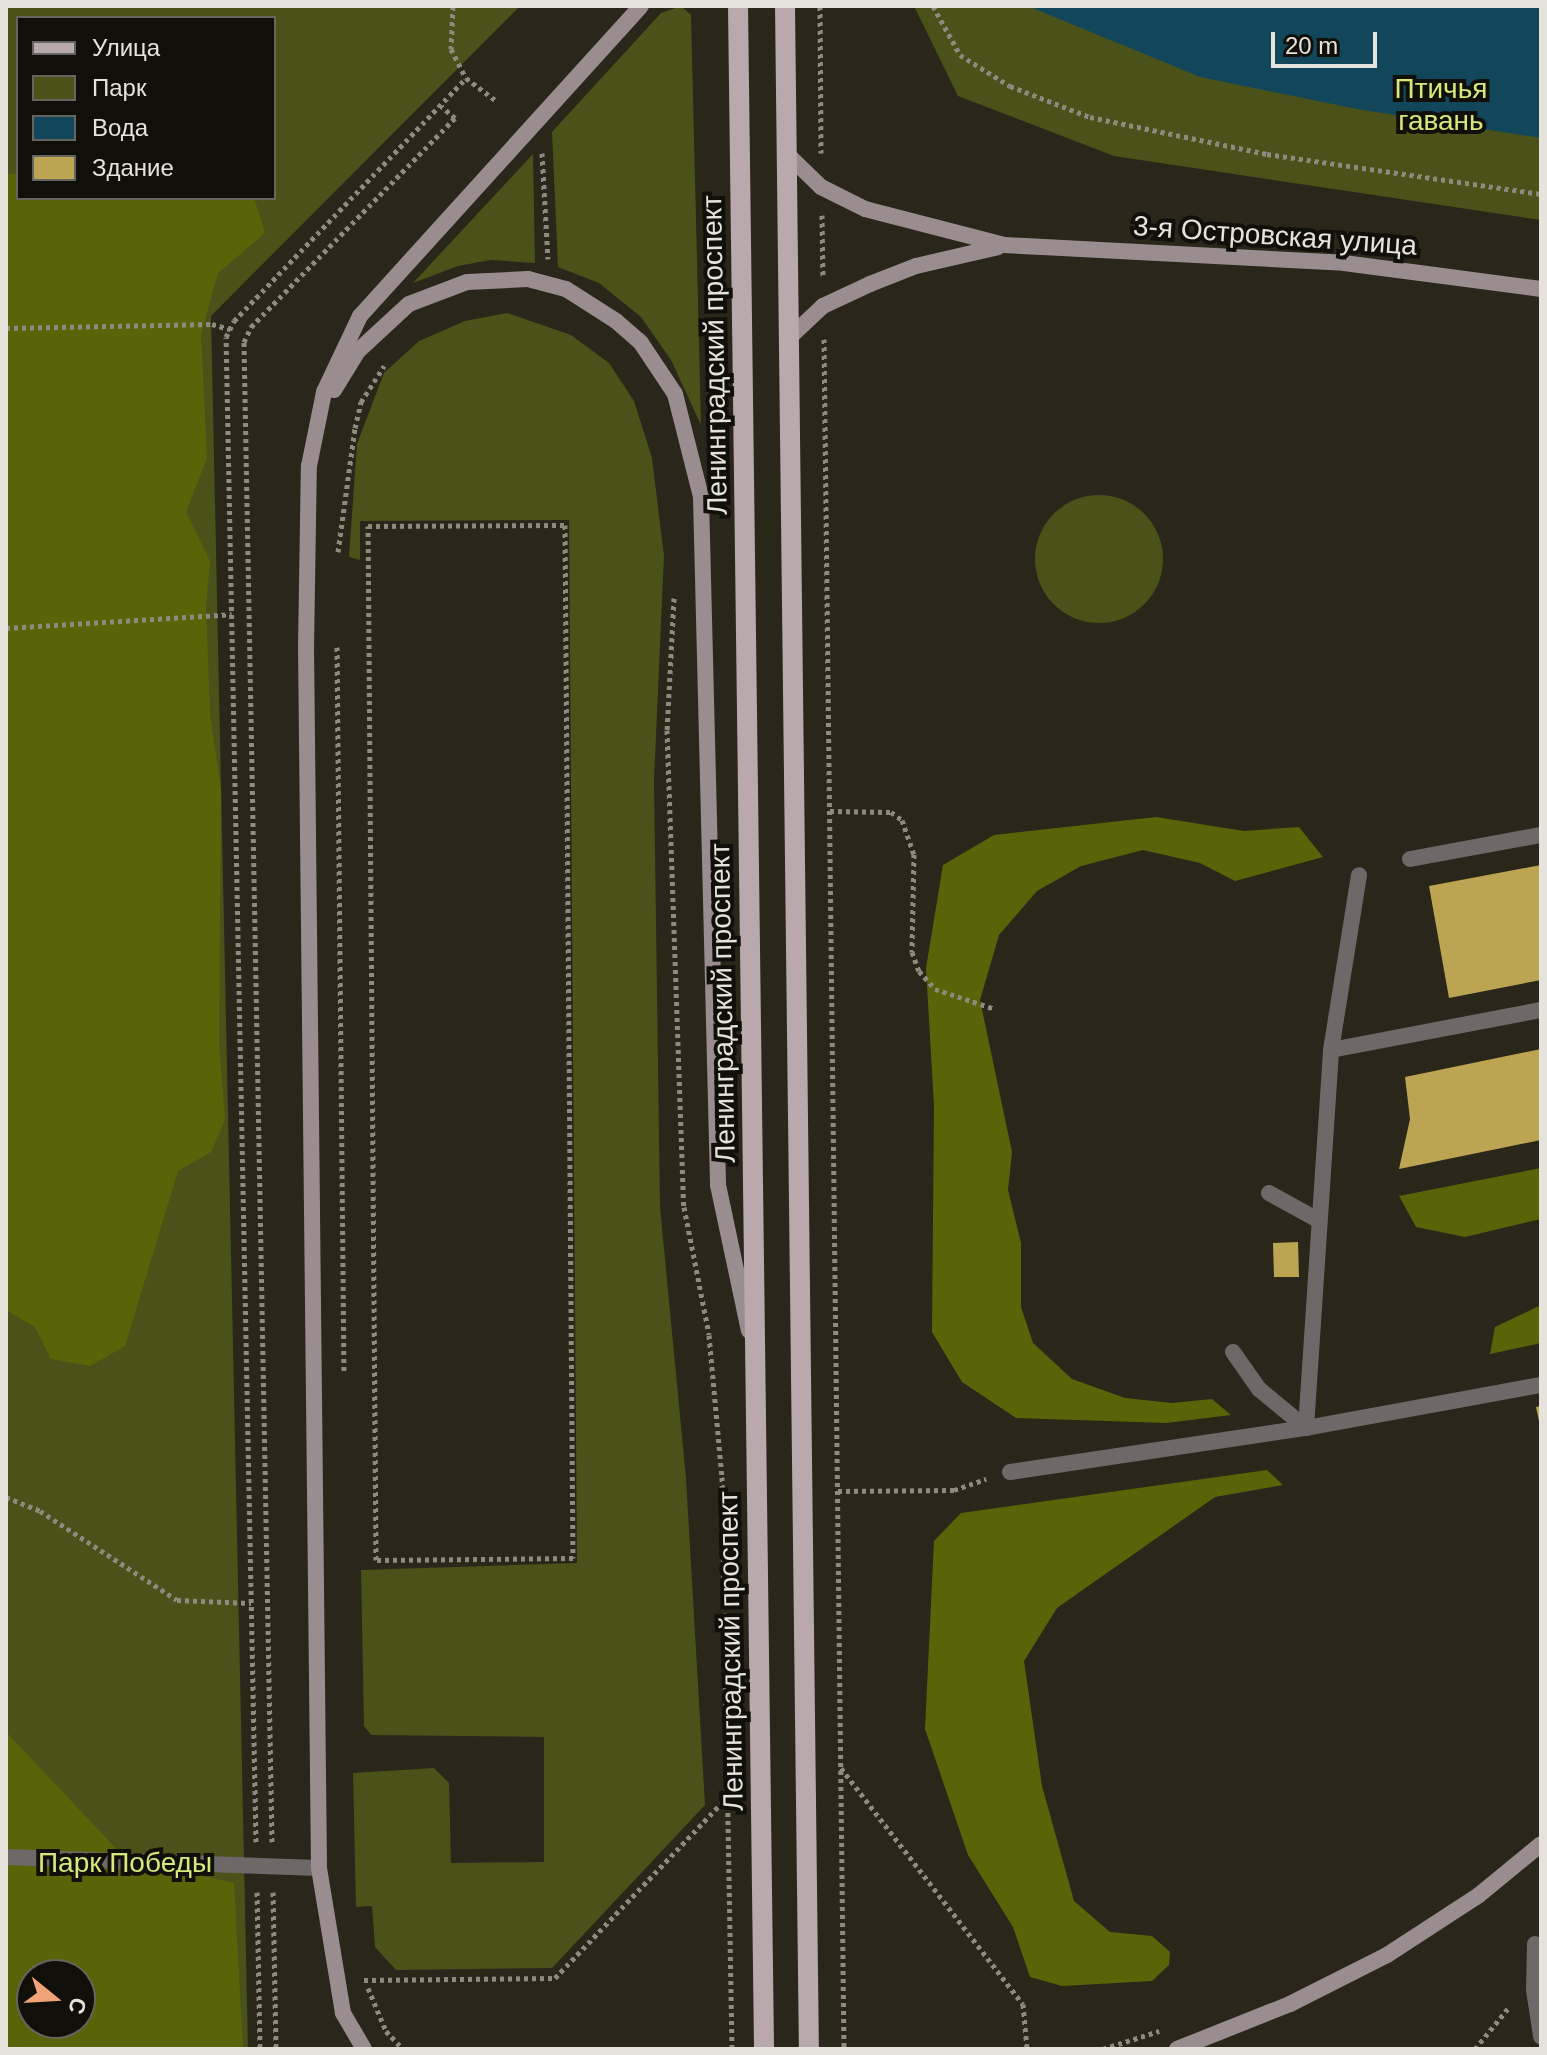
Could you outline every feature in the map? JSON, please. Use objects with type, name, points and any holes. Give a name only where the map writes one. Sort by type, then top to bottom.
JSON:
[{"type":"main road","name":"Ленинградский проспект","points":[[738,6],[764,2049]]},
{"type":"main road","points":[[785,6],[809,2049]]},
{"type":"street","points":[[364,2049],[343,2013],[319,1868],[306,648],[309,466],[335,360],[360,316],[418,246],[605,51],[641,6]]},
{"type":"street","points":[[787,154],[821,187],[865,209],[1004,245]]},
{"type":"street","points":[[789,338],[823,306],[916,266],[1004,245]]},
{"type":"street","name":"3-я Островская улица","points":[[1004,245],[1344,263],[1541,289]]},
{"type":"street","points":[[316,428],[341,375],[381,326],[409,304],[467,282],[528,279],[590,301],[641,343],[675,394],[701,497],[718,1185],[756,1366]]},
{"type":"street","points":[[1410,859],[1541,835]]},
{"type":"street","points":[[1306,1428],[1331,1050],[1359,875]]},
{"type":"street","points":[[1331,1050],[1541,1010]]},
{"type":"street","points":[[1269,1193],[1318,1220]]},
{"type":"street","points":[[1233,1352],[1259,1389],[1306,1428]]},
{"type":"street","points":[[1010,1472],[1306,1428],[1541,1385]]},
{"type":"street","points":[[1177,2049],[1290,2004],[1387,1955],[1479,1895],[1541,1844]]},
{"type":"street","points":[[6,1857],[319,1868]]},
{"type":"street","points":[[1535,1944],[1534,1990],[1541,2036]]},
{"type":"path","points":[[453,6],[451,49],[466,78],[495,100]]},
{"type":"path","points":[[820,6],[844,2049]]},
{"type":"path","points":[[933,6],[960,55],[1010,86],[1090,117],[1267,154],[1541,194]]},
{"type":"path","points":[[276,2049],[251,1603],[226,337],[230,329],[466,78]]},
{"type":"path","points":[[260,2049],[264,1868],[244,342],[251,327],[455,118],[441,106]]},
{"type":"path","points":[[541,144],[548,262]]},
{"type":"path","points":[[6,328],[212,324],[230,329]]},
{"type":"path","points":[[338,552],[361,402],[389,358]]},
{"type":"path","points":[[565,525],[573,1558],[376,1560],[368,526],[565,525]]},
{"type":"path","points":[[675,591],[667,730],[684,1207],[709,1335],[722,1477],[732,2049]]},
{"type":"path","points":[[6,628],[232,614]]},
{"type":"path","points":[[337,647],[344,1373]]},
{"type":"path","points":[[830,811],[891,812],[902,820],[914,854],[912,952],[919,971],[935,989],[995,1009]]},
{"type":"path","points":[[838,1491],[954,1490],[1010,1472]]},
{"type":"path","points":[[6,1497],[40,1511],[177,1600],[251,1603]]},
{"type":"path","points":[[841,1768],[1023,2004],[1027,2049]]},
{"type":"path","points":[[364,1980],[555,1978],[729,1795]]},
{"type":"path","points":[[361,1964],[364,1980],[386,2031],[403,2049]]},
{"type":"path","points":[[1475,2049],[1491,2024],[1534,1990]]},
{"type":"path","points":[[1103,2049],[1170,2027]]},
{"type":"green space","name":"Парк Победы","points":[[6,6],[520,6],[211,316],[248,2049],[6,2049]]},
{"type":"green space","points":[[681,6],[691,15],[701,425],[671,360],[641,317],[599,283],[558,267],[552,132],[661,13]]},
{"type":"green space","name":"Птичья гавань","points":[[914,6],[1541,6],[1541,220],[1114,156],[958,96]]},
{"type":"green space","points":[[533,154],[535,263],[491,260],[458,266],[413,283]]},
{"type":"green space","points":[[6,174],[16,174],[16,200],[255,200],[265,233],[218,273],[201,334],[207,458],[186,512],[210,561],[206,606],[210,714],[221,791],[219,1043],[225,1120],[211,1152],[178,1171],[125,1346],[90,1366],[51,1359],[35,1327],[6,1310]]},
{"type":"green space","points":[[507,313],[571,335],[609,363],[634,401],[652,458],[664,556],[654,780],[660,1207],[686,1478],[705,1805],[552,1968],[396,1970],[375,1947],[372,1906],[356,1907],[353,1773],[434,1768],[449,1783],[451,1863],[544,1862],[544,1737],[371,1735],[364,1726],[361,1570],[577,1563],[569,520],[360,521],[360,560],[349,557],[357,444],[384,373],[419,341],[465,321]]},
{"type":"green space","points":[[1099,495],[1123,500],[1144,514],[1158,535],[1163,559],[1158,583],[1144,604],[1123,618],[1099,623],[1075,618],[1054,604],[1040,583],[1035,559],[1040,535],[1054,514],[1075,500]]},
{"type":"green space","points":[[1156,817],[1244,831],[1299,827],[1323,857],[1235,881],[1200,863],[1143,850],[1081,866],[1037,891],[999,935],[980,1000],[1012,1152],[1008,1190],[1021,1243],[1021,1307],[1033,1343],[1072,1379],[1125,1398],[1172,1403],[1212,1399],[1231,1415],[1166,1423],[1016,1418],[962,1382],[932,1332],[934,1106],[926,968],[943,865],[994,835]]},
{"type":"green space","points":[[1541,1168],[1541,1219],[1465,1237],[1416,1227],[1399,1196]]},
{"type":"green space","points":[[1541,1305],[1541,1343],[1490,1354],[1495,1327]]},
{"type":"green space","points":[[1267,1470],[1283,1485],[1215,1497],[1057,1608],[1024,1661],[1042,1786],[1074,1901],[1110,1932],[1152,1936],[1170,1952],[1169,1965],[1152,1981],[1062,1986],[1030,1977],[1013,1927],[968,1855],[925,1729],[934,1541],[961,1513]]},
{"type":"green space","points":[[6,1732],[126,1859],[234,1883],[243,2049],[6,2049]]},
{"type":"water","points":[[1028,6],[1541,6],[1541,138],[1357,109],[1200,77]]},
{"type":"building","points":[[1541,865],[1541,980],[1449,998],[1429,886]]},
{"type":"building","points":[[1541,1049],[1541,1140],[1399,1169],[1410,1119],[1405,1077]]},
{"type":"building","points":[[1298,1242],[1299,1277],[1274,1277],[1273,1243]]},
{"type":"building","points":[[1541,1406],[1541,1426],[1540,1426],[1536,1407]]}]
